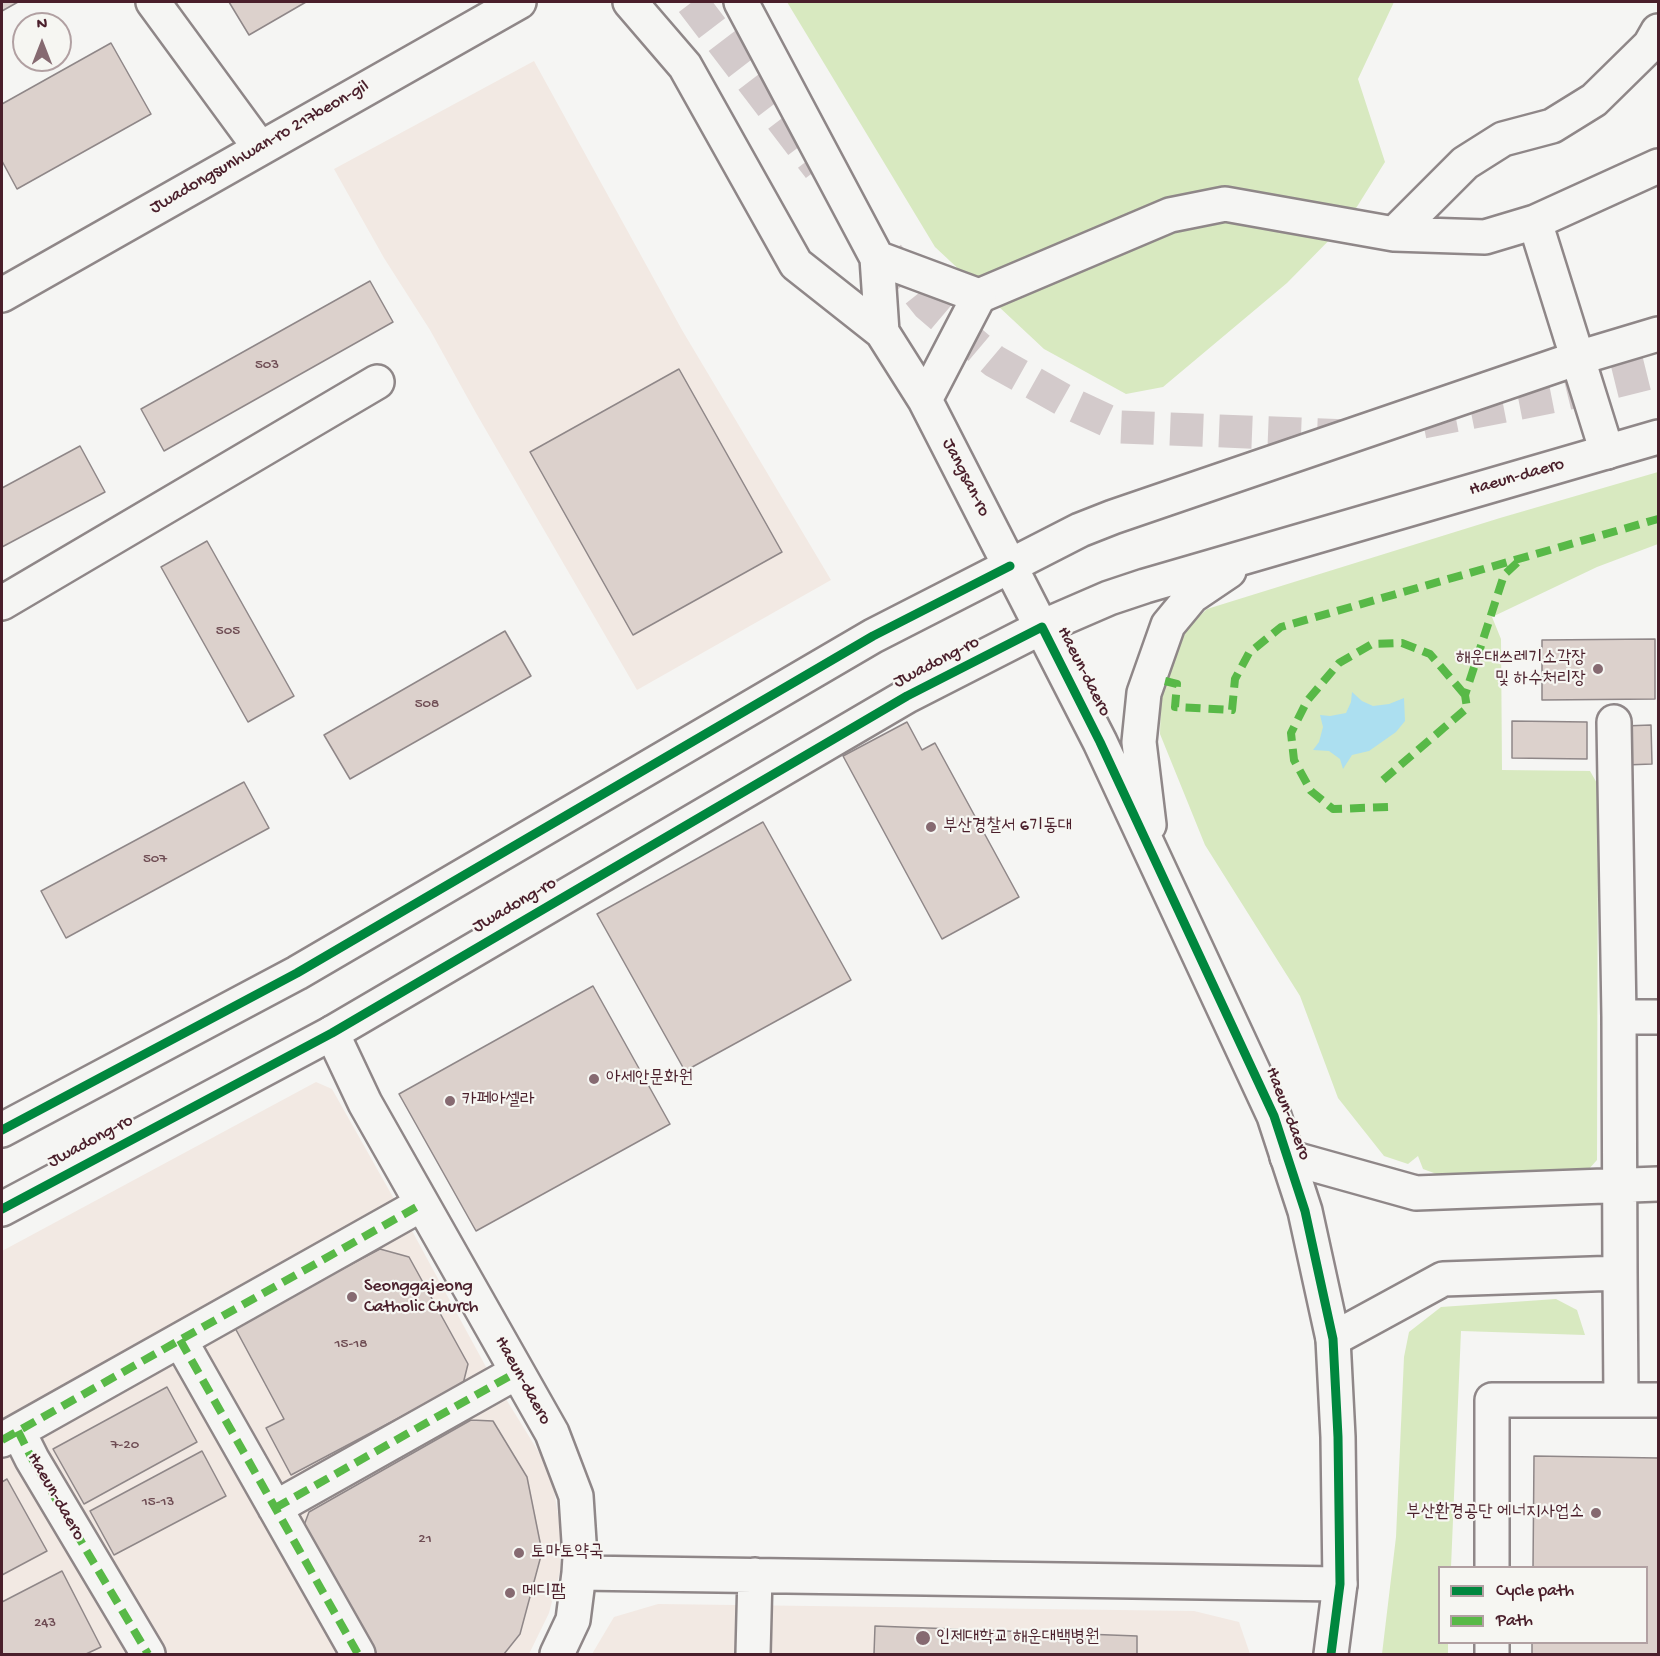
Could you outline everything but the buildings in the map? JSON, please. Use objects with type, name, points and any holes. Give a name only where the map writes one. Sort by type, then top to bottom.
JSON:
[{"type":"main road","points":[[153,2],[260,148]]},
{"type":"main road","name":"Jwadongsunhwan-ro 217beon-gil","points":[[2,294],[519,2]]},
{"type":"main road","points":[[630,2],[685,66]]},
{"type":"main road","points":[[656,2],[685,66],[796,264],[882,332]]},
{"type":"main road","points":[[741,2],[877,258],[882,332]]},
{"type":"main road","points":[[1394,234],[1465,163],[1503,139],[1552,126],[1594,100],[1650,45],[1659,31]]},
{"type":"main road","points":[[925,400],[979,296],[1170,215],[1225,204],[1394,234],[1485,237],[1535,222],[1659,166]]},
{"type":"main road","points":[[1535,222],[1607,452]]},
{"type":"main road","points":[[877,258],[979,296]]},
{"type":"main road","name":"Jangsan-ro","points":[[882,332],[925,400],[1042,627]]},
{"type":"main road","points":[[2,1130],[297,973],[873,636],[1080,530],[1578,358],[1659,334]]},
{"type":"main road","points":[[2,603],[377,382]]},
{"type":"main road","name":"Haeun-daero","points":[[1331,1654],[1340,1584],[1338,1437],[1333,1339],[1305,1211],[1274,1116],[1100,742],[1042,627],[1109,598],[1659,436]]},
{"type":"main road","points":[[1152,854],[1140,742],[1144,693],[1168,625],[1192,596],[1255,554]]},
{"type":"main road","name":"Jwadong-ro","points":[[2,1209],[332,1033],[907,696],[1042,627]]},
{"type":"main road","points":[[1614,722],[1619,1017],[1621,1400]]},
{"type":"main road","points":[[1619,1017],[1659,1017]]},
{"type":"main road","name":"Haeun-daero","points":[[332,1033],[365,1102],[552,1433],[576,1496],[579,1573],[573,1620],[557,1654]]},
{"type":"main road","points":[[1287,1157],[1416,1193],[1659,1184]]},
{"type":"main road","points":[[10,1436],[422,1204]]},
{"type":"main road","points":[[1333,1339],[1443,1280],[1620,1273]]},
{"type":"main road","points":[[180,1340],[358,1654]]},
{"type":"main road","points":[[275,1508],[517,1372]]},
{"type":"main road","points":[[1492,1566],[1492,1400],[1659,1400]]},
{"type":"main road","name":"Haeun-daero","points":[[10,1436],[45,1480],[148,1654]]},
{"type":"main road","points":[[579,1573],[1340,1584]]},
{"type":"main road","points":[[753,1654],[755,1575]]},
{"type":"shaded area","points":[[534,61],[682,330],[831,580],[637,690],[430,330],[384,258],[334,169]]},
{"type":"shaded area","points":[[316,1082],[332,1089],[485,1365],[551,1472],[561,1534],[560,1572],[549,1613],[529,1654],[2,1654],[2,1251]]},
{"type":"shaded area","name":"인제대학교 해운대백병원","points":[[658,1604],[1194,1611],[1239,1622],[1250,1654],[592,1654],[614,1617]]},
{"type":"green space","points":[[787,2],[1394,2],[1358,79],[1385,162],[1348,221],[1287,283],[1163,387],[1126,394],[1044,349],[935,247]]},
{"type":"green space","points":[[1658,472],[1658,544],[1597,567],[1492,617],[1501,639],[1502,770],[1590,771],[1598,785],[1597,1160],[1588,1170],[1442,1176],[1423,1169],[1418,1156],[1408,1164],[1384,1156],[1338,1098],[1300,996],[1205,845],[1160,734],[1161,696],[1174,653],[1187,628],[1207,609],[1500,518]]},
{"type":"green space","points":[[1556,1299],[1577,1310],[1585,1335],[1461,1331],[1451,1566],[1438,1566],[1438,1644],[1448,1644],[1448,1654],[1382,1654],[1396,1537],[1404,1357],[1409,1332],[1441,1307]]},
{"type":"water","points":[[1352,692],[1362,701],[1373,706],[1389,704],[1404,698],[1405,721],[1396,732],[1369,751],[1352,755],[1343,769],[1340,759],[1329,751],[1313,750],[1319,742],[1323,727],[1320,715],[1346,713]]},
{"type":"tunnel","points":[[692,2],[819,168]]},
{"type":"tunnel","points":[[888,255],[928,305],[994,361],[1069,403],[1121,427],[1349,436]]},
{"type":"tunnel","points":[[1423,422],[1561,395],[1658,371]]},
{"type":"marked path","points":[[1165,681],[1177,684],[1175,707],[1232,710],[1235,679],[1249,653],[1281,627],[1658,519]]},
{"type":"marked path","points":[[1383,780],[1467,708],[1465,695],[1504,575],[1519,561]]},
{"type":"marked path","points":[[1388,807],[1333,809],[1311,791],[1294,760],[1291,733],[1307,701],[1339,663],[1372,644],[1402,643],[1430,654],[1465,695]]},
{"type":"marked path","points":[[2,1440],[422,1204]]},
{"type":"marked path","points":[[180,1340],[358,1654]]},
{"type":"marked path","points":[[275,1508],[517,1372]]},
{"type":"marked path","points":[[18,1431],[32,1459],[148,1654]]},
{"type":"cycle path","points":[[2,1130],[297,973],[873,636],[1010,566]]},
{"type":"cycle path","points":[[2,1209],[332,1033],[907,696],[1042,627],[1100,742],[1274,1116],[1305,1211],[1333,1339],[1338,1437],[1340,1584],[1331,1654]]},
{"type":"place","name":"해운대쓰레기소각장 및 하수처리장","points":[[1598,669]]},
{"type":"place","name":"부산경찰서 6기동대","points":[[931,827]]},
{"type":"place","name":"아세안문화원","points":[[594,1079]]},
{"type":"place","name":"카페아셀라","points":[[450,1101]]},
{"type":"place","name":"Seonggajeong Catholic Church","points":[[352,1297]]},
{"type":"place","name":"부산환경공단 에너지사업소","points":[[1596,1513]]},
{"type":"place","name":"토마토약국","points":[[519,1553]]},
{"type":"place","name":"메디팜","points":[[510,1593]]},
{"type":"place","name":"인제대학교 해운대백병원","points":[[923,1638]]}]
